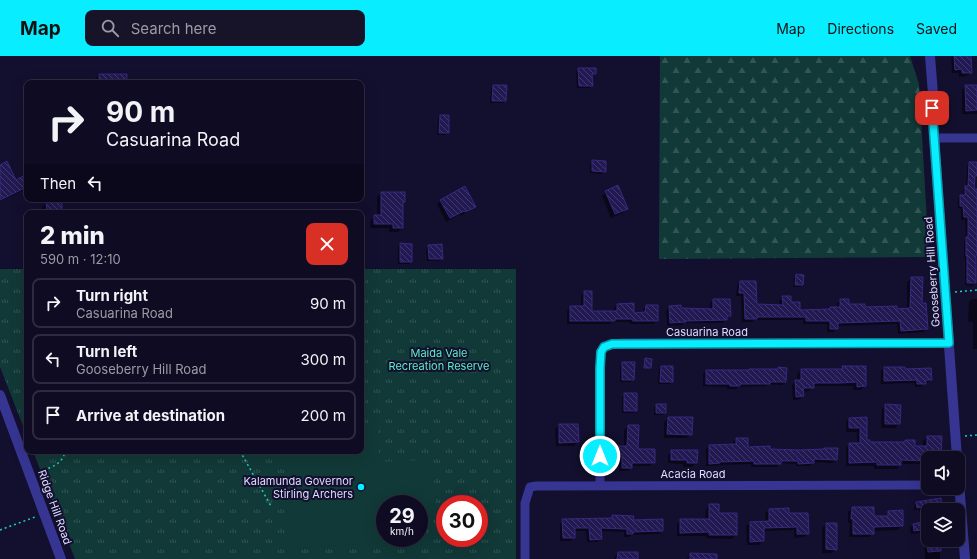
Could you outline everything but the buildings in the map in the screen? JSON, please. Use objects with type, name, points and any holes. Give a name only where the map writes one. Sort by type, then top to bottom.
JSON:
[{"type":"street","name":"Gooseberry Hill Road","points":[[926,56],[926,78],[932,108]]},
{"type":"street","name":"Gooseberry Hill Road","points":[[930,56],[934,138],[957,451]]},
{"type":"street","points":[[934,138],[977,138]]},
{"type":"street","name":"Casuarina Road","points":[[600,486],[600,368],[601,352],[604,347],[612,344],[949,343]]},
{"type":"street","name":"Ridge Hill Road","points":[[0,395],[61,559]]},
{"type":"street","name":"Acacia Road","points":[[525,559],[525,503],[530,487],[921,485]]},
{"type":"street","points":[[960,495],[965,559]]},
{"type":"path","points":[[951,292],[977,290]]},
{"type":"path","points":[[31,476],[60,462],[64,454]]},
{"type":"path","points":[[242,454],[272,506]]},
{"type":"path","points":[[0,530],[39,516]]},
{"type":"green space","points":[[660,56],[910,56],[919,84],[929,257],[659,259]]},
{"type":"green space","points":[[0,269],[24,269],[24,428],[0,367]]},
{"type":"green space","name":"Maida Vale Recreation Reserve","points":[[364,269],[516,269],[516,559],[75,559],[34,454],[364,454]]},
{"type":"green space","name":"Kalamunda Governor Stirling Archers","points":[[378,427],[379,462],[433,460],[436,508],[428,517],[428,495],[376,495],[376,543],[289,548],[287,454],[364,454],[364,428]]},
{"type":"place","name":"Kalamunda Governor Stirling Archers","points":[[361,487]]},
{"type":"route","points":[[600,456],[601,352],[604,347],[612,344],[949,343],[932,108]]}]
